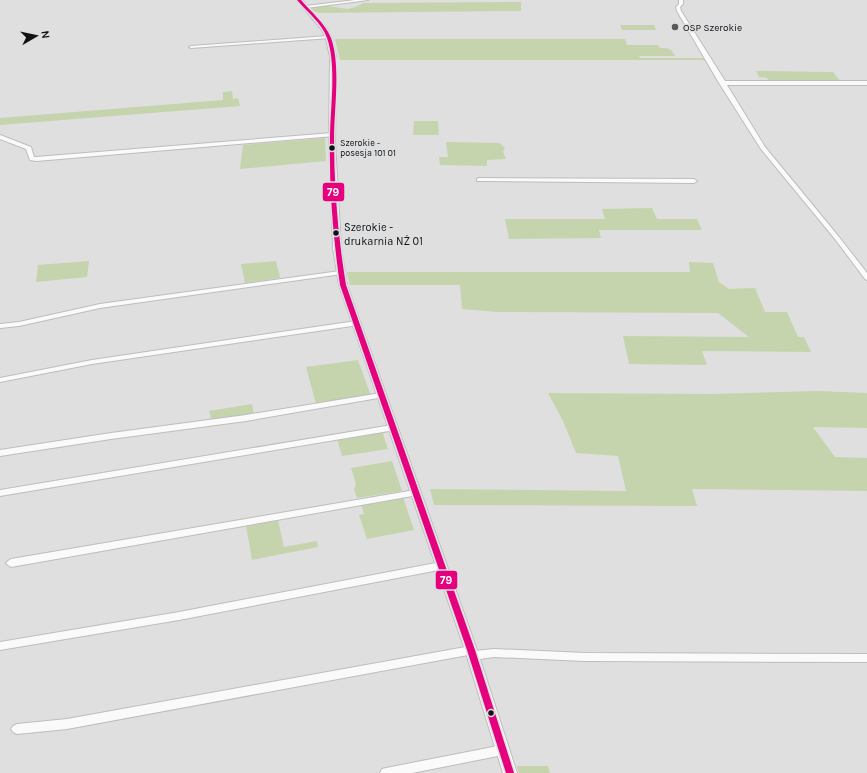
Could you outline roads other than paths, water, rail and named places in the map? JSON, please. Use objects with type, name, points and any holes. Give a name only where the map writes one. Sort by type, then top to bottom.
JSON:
[{"type":"street","points":[[302,3],[366,0]]},
{"type":"street","points":[[681,0],[681,4],[678,7],[679,11],[763,148],[837,238],[867,278]]},
{"type":"street","points":[[302,3],[321,24],[328,37],[333,66],[332,136],[337,247],[340,273],[392,428],[472,653],[510,773]]},
{"type":"street","points":[[191,47],[328,37]]},
{"type":"street","points":[[722,83],[867,83]]},
{"type":"street","points":[[0,137],[26,146],[30,150],[32,158],[40,159],[332,136]]},
{"type":"street","points":[[480,180],[694,181]]},
{"type":"street","points":[[0,326],[19,324],[100,306],[340,273]]},
{"type":"street","points":[[0,380],[92,362],[356,323]]},
{"type":"street","points":[[0,453],[246,418],[381,395]]},
{"type":"street","points":[[0,493],[392,428]]},
{"type":"street","points":[[11,563],[415,492]]},
{"type":"street","points":[[0,646],[175,616],[441,566]]},
{"type":"street","points":[[17,729],[67,724],[472,653],[494,652],[585,657],[867,658]]},
{"type":"street","points":[[386,773],[503,750]]},
{"type":"place","name":"OSP Szerokie","points":[[675,27]]},
{"type":"place","name":"Szerokie - posesja 101 01","points":[[332,148]]},
{"type":"place","name":"Szerokie - drukarnia NŻ 01","points":[[336,233]]}]
